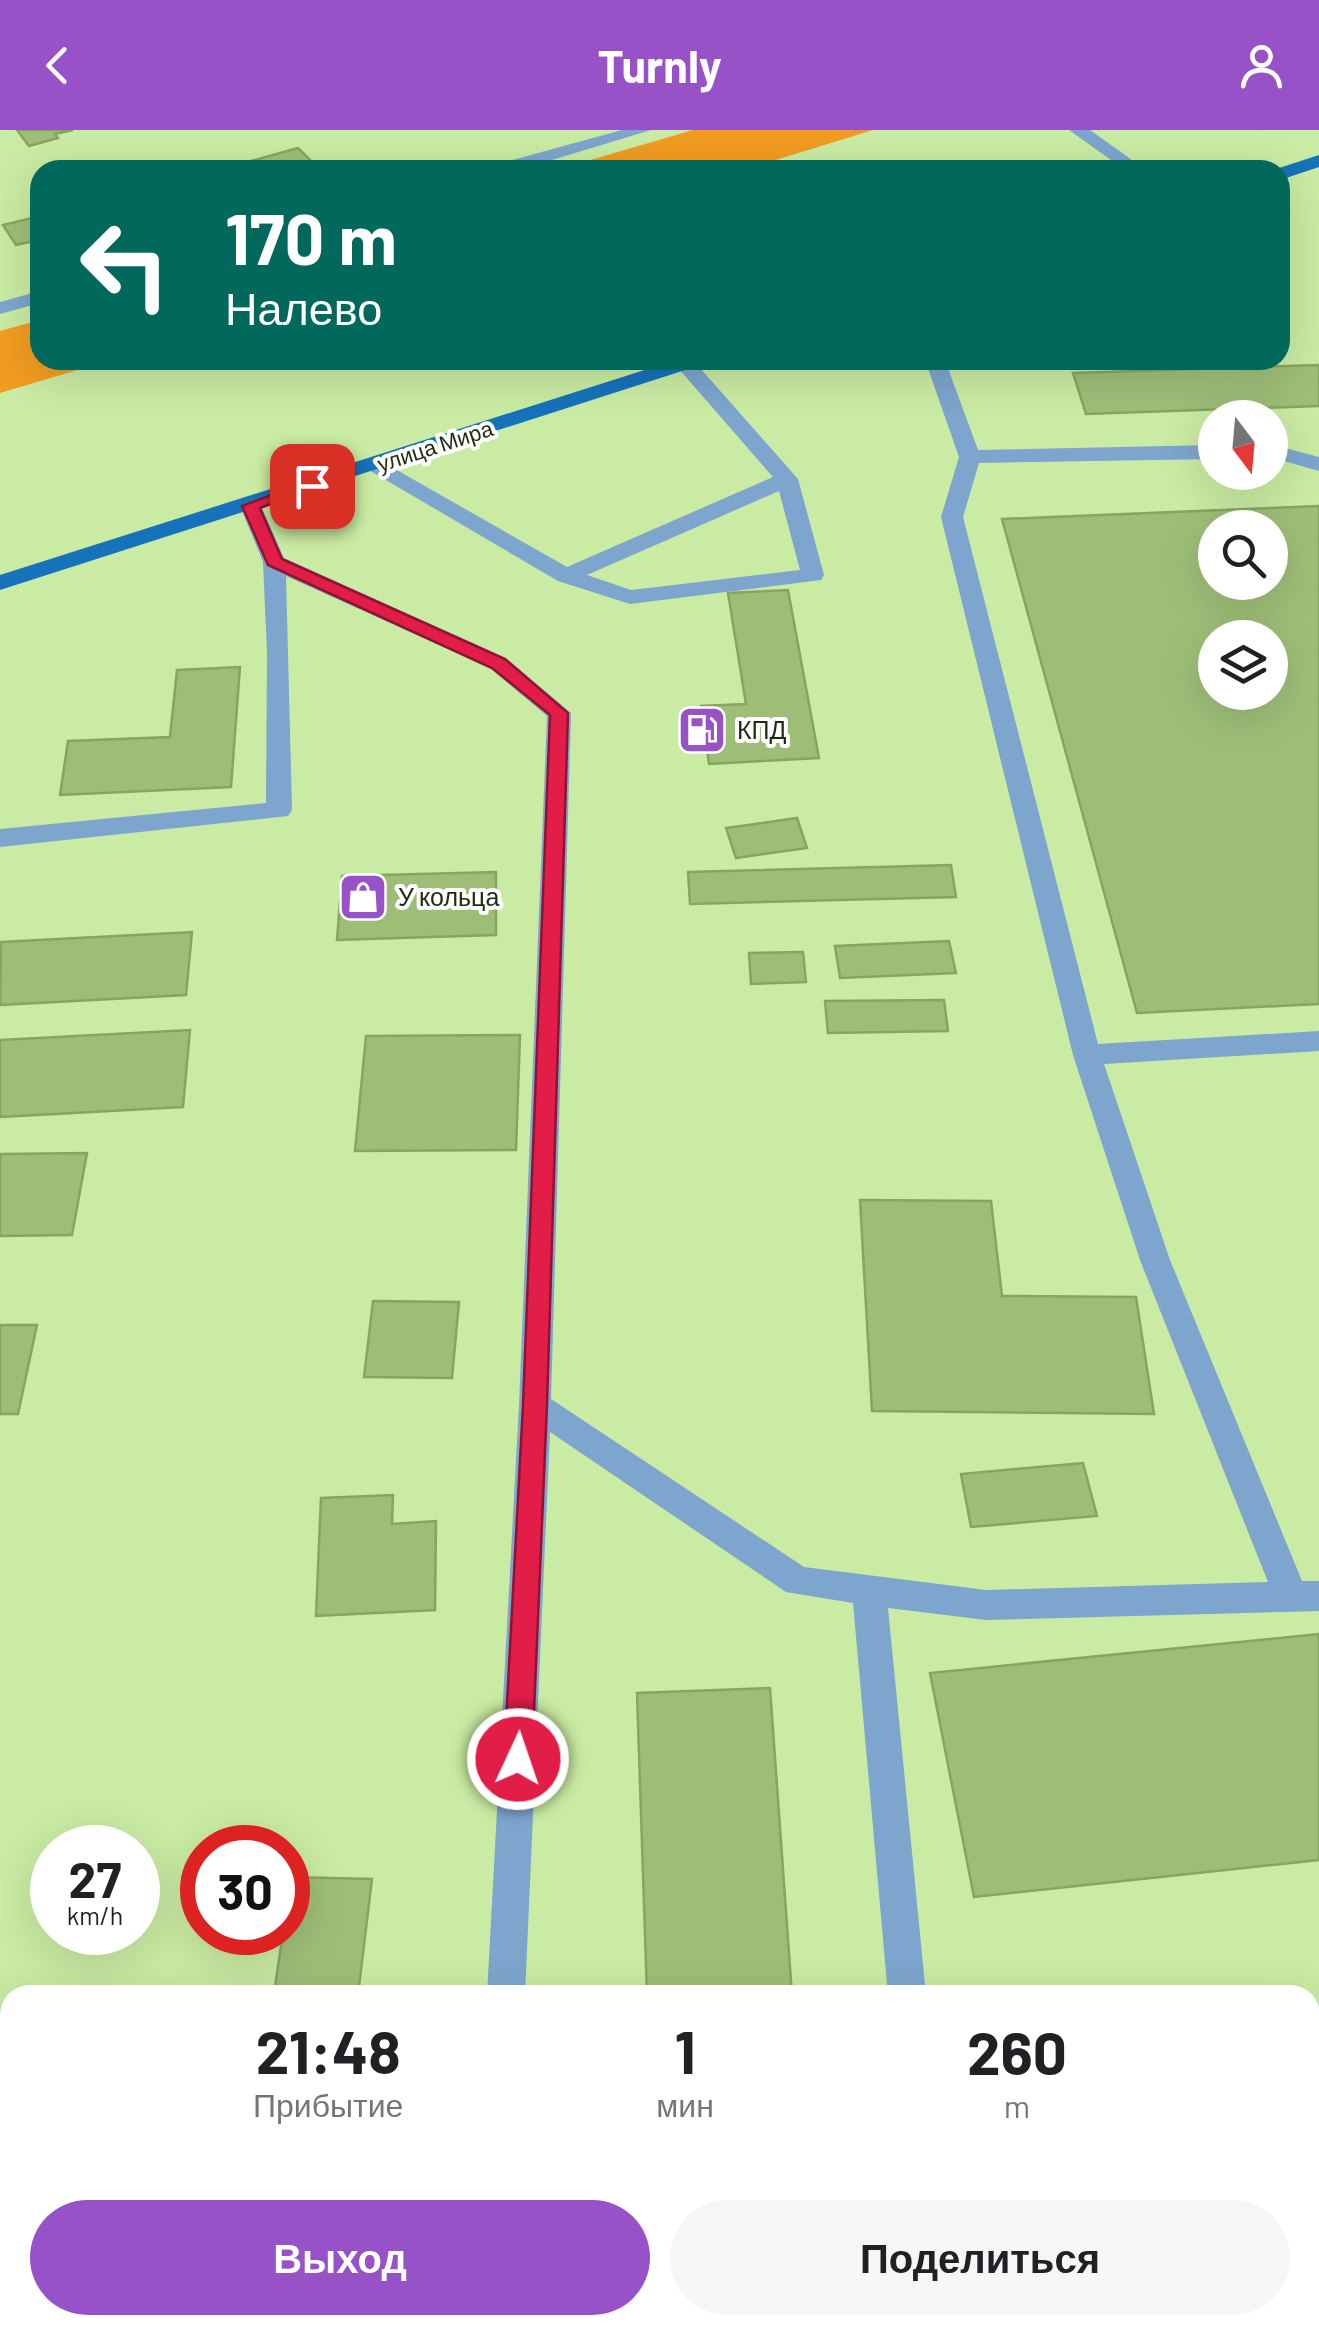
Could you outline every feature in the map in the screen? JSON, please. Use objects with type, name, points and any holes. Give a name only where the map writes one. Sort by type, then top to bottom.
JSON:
[{"type":"main road","points":[[1290,171],[1319,161]]},
{"type":"main road","name":"улица Мира","points":[[0,582],[250,506],[667,370]]},
{"type":"street","points":[[534,160],[642,130]]},
{"type":"street","points":[[1078,130],[1122,160]]},
{"type":"street","points":[[0,308],[30,300]]},
{"type":"street","points":[[373,466],[566,576],[630,597],[813,576],[787,479],[698,370]]},
{"type":"street","points":[[535,1405],[798,1581],[986,1605],[1306,1598],[1155,1260],[1087,1056],[952,517],[970,458],[939,370]]},
{"type":"street","points":[[970,458],[1198,452]]},
{"type":"street","points":[[1288,455],[1319,464]]},
{"type":"street","points":[[566,576],[787,479]]},
{"type":"street","points":[[0,838],[279,810],[279,652],[274,562],[250,506]]},
{"type":"street","points":[[274,562],[498,664],[559,713],[535,1405],[506,1985]]},
{"type":"street","points":[[1087,1056],[1319,1040]]},
{"type":"street","points":[[869,1590],[906,1985]]},
{"type":"shaded area","points":[[693,130],[873,130],[776,160],[590,160]]},
{"type":"shaded area","points":[[30,323],[30,370],[77,370],[0,393],[0,331]]},
{"type":"building","points":[[17,130],[73,130],[29,146]]},
{"type":"building","points":[[298,148],[310,160],[255,160]]},
{"type":"building","points":[[30,218],[30,242],[16,245],[3,225]]},
{"type":"building","points":[[1319,365],[1319,406],[1288,407],[1288,400],[1198,400],[1198,410],[1086,414],[1073,373],[1165,370],[1290,370],[1290,366]]},
{"type":"building","points":[[1319,506],[1319,1004],[1137,1013],[1002,519],[1198,511],[1198,600],[1288,600],[1288,510],[1221,510]]},
{"type":"building","points":[[788,590],[819,758],[709,764],[701,706],[746,704],[728,593]]},
{"type":"building","points":[[240,667],[231,787],[60,795],[68,741],[170,737],[177,670]]},
{"type":"building","points":[[797,818],[807,848],[736,858],[726,828]]},
{"type":"building","points":[[951,865],[956,897],[690,904],[688,872]]},
{"type":"building","points":[[496,872],[496,935],[337,940],[342,876]]},
{"type":"building","points":[[192,932],[186,995],[0,1005],[1,942]]},
{"type":"building","points":[[949,941],[956,973],[840,978],[835,946]]},
{"type":"building","points":[[803,952],[806,982],[751,984],[749,953]]},
{"type":"building","points":[[944,1000],[948,1031],[828,1033],[825,1001]]},
{"type":"building","points":[[190,1030],[183,1107],[0,1117],[0,1040]]},
{"type":"building","points":[[520,1035],[516,1150],[355,1151],[366,1036]]},
{"type":"building","points":[[87,1153],[72,1235],[0,1236],[0,1154]]},
{"type":"building","points":[[860,1200],[991,1201],[1002,1296],[1136,1297],[1154,1414],[872,1411]]},
{"type":"building","points":[[373,1301],[459,1302],[452,1378],[364,1377]]},
{"type":"building","points":[[0,1325],[37,1325],[18,1414],[0,1414]]},
{"type":"building","points":[[1083,1463],[1097,1516],[971,1527],[961,1474]]},
{"type":"building","points":[[393,1495],[392,1524],[436,1521],[435,1610],[316,1616],[321,1498]]},
{"type":"building","points":[[1319,1634],[1319,1860],[974,1897],[930,1673]]},
{"type":"building","points":[[770,1688],[791,1985],[647,1985],[637,1693]]},
{"type":"building","points":[[310,1877],[372,1879],[359,1985],[275,1985],[280,1955],[310,1955]]},
{"type":"place","name":"КПД","points":[[702,730]]},
{"type":"place","name":"У кольца","points":[[363,897]]},
{"type":"route","points":[[312,486],[250,506],[274,562],[498,664],[559,713],[535,1405],[518,1759]]}]
